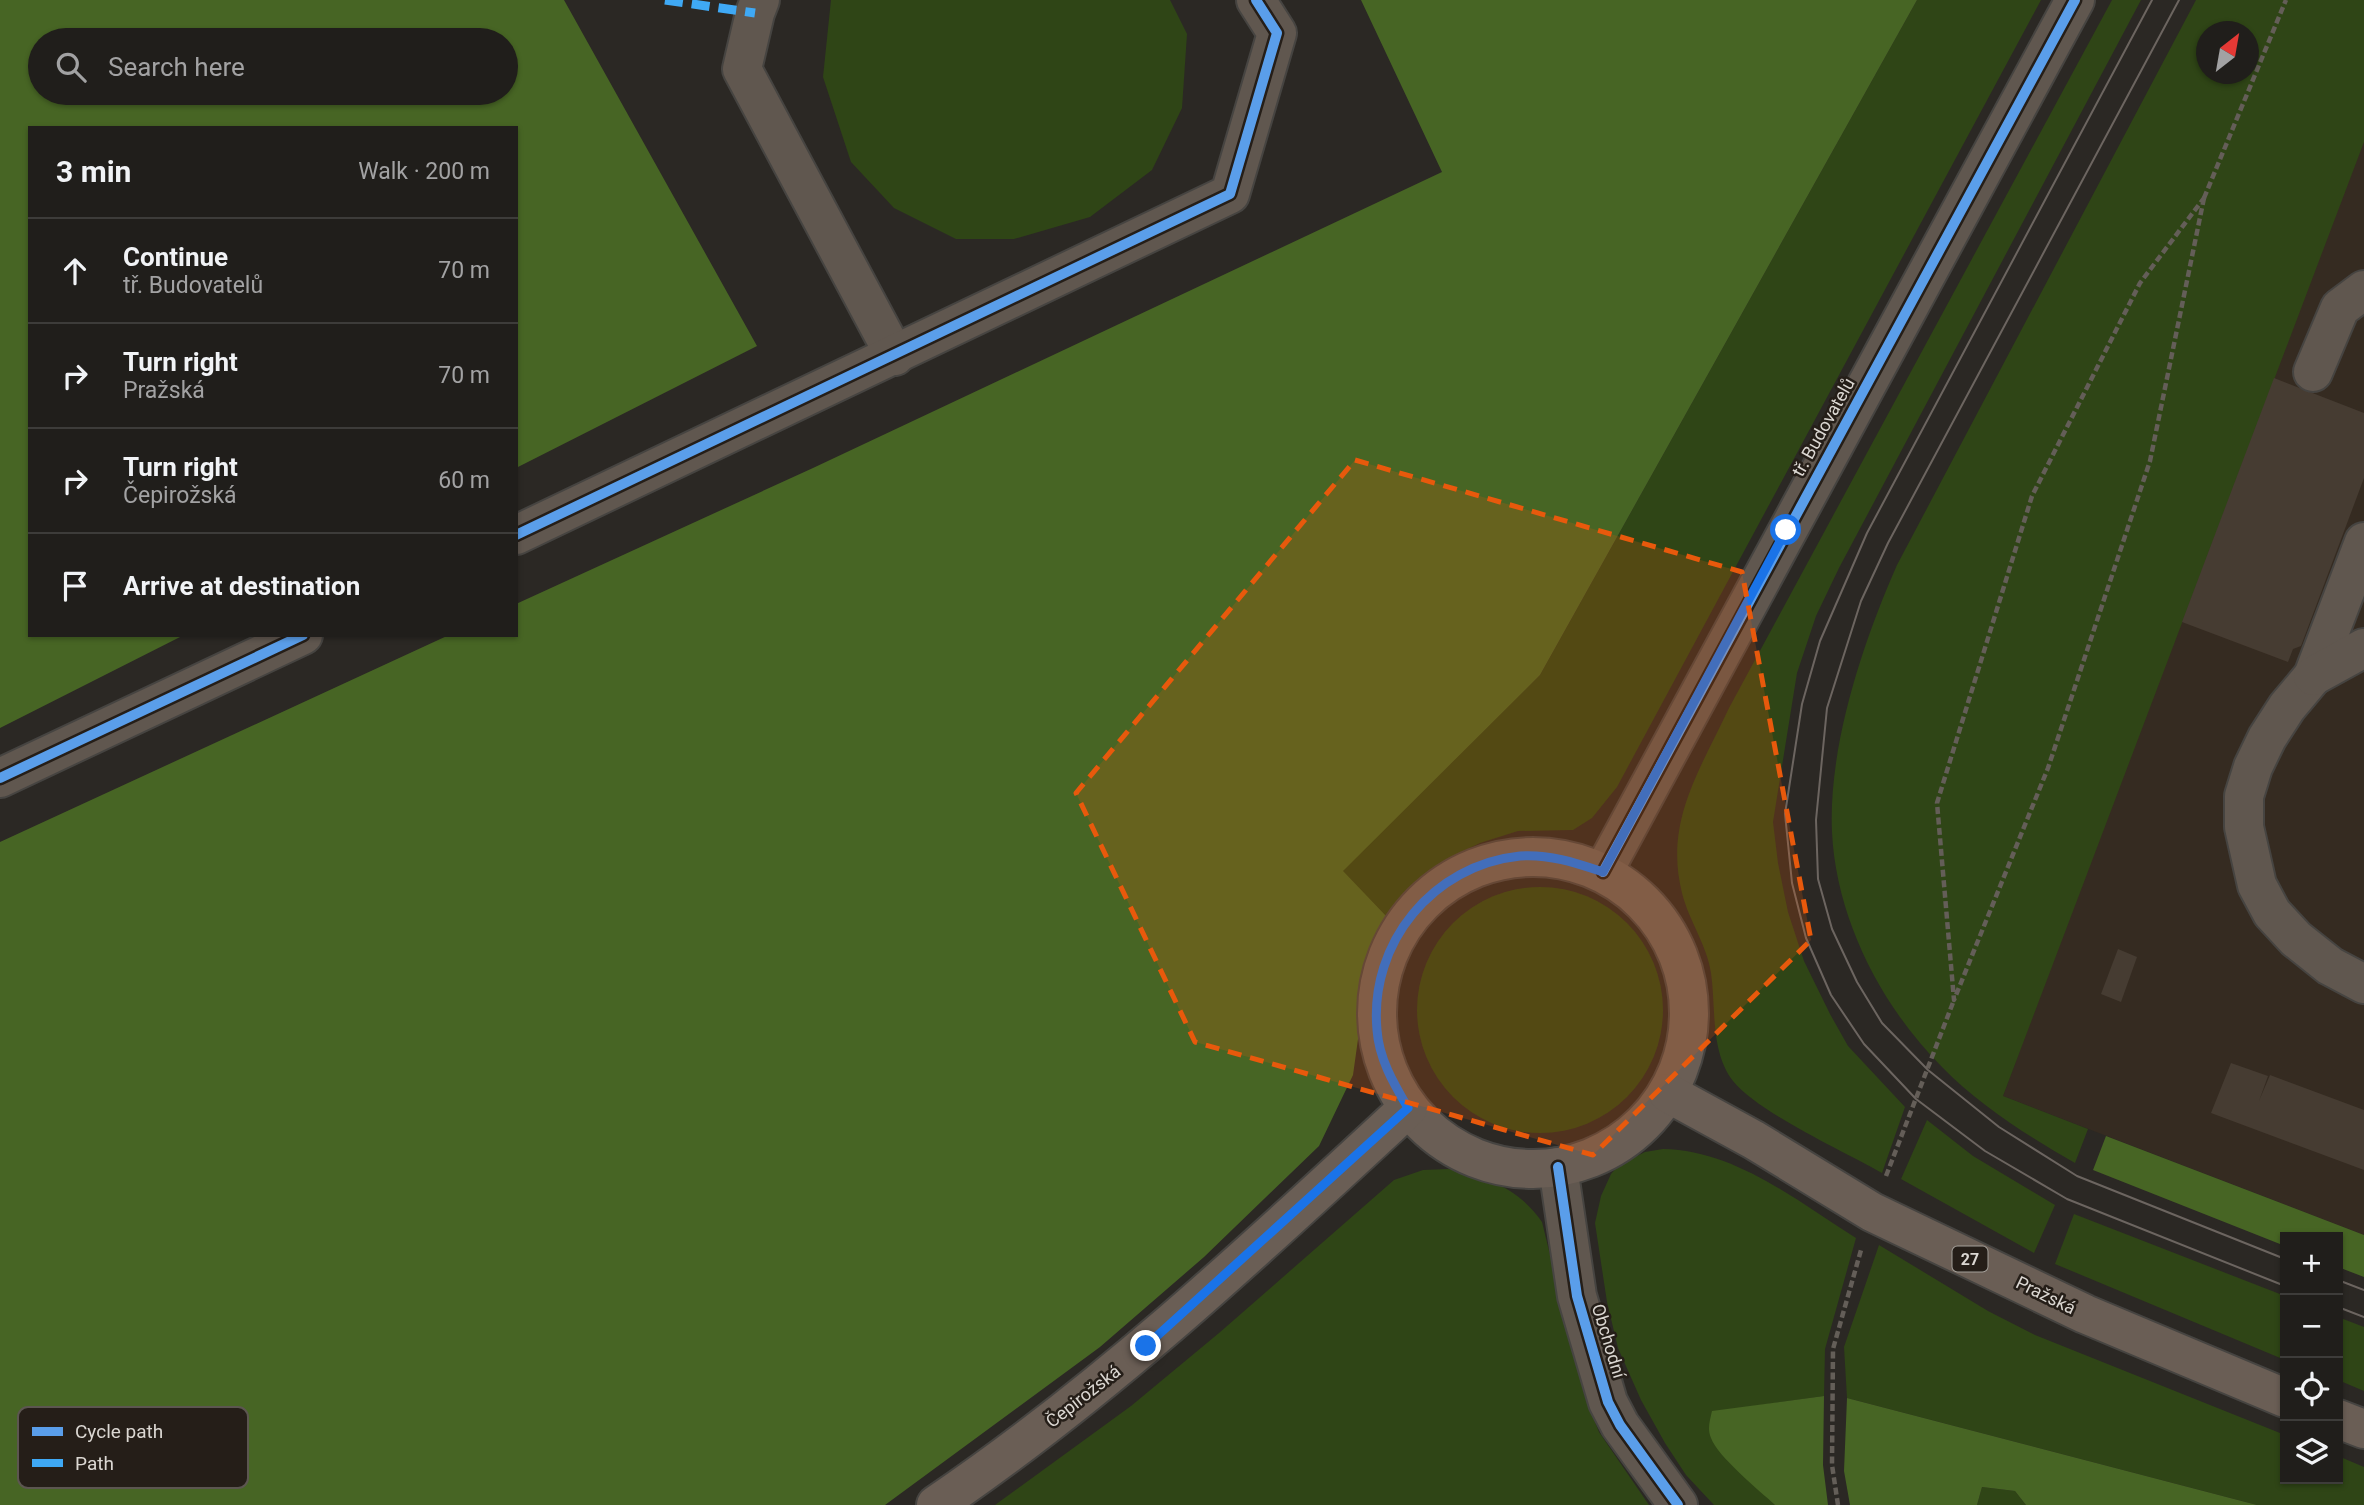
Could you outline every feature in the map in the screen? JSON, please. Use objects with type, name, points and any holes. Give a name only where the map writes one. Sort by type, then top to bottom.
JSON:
[{"type":"main road","points":[[1521,856],[1564,859],[1603,872],[1639,897],[1666,930],[1684,969],[1690,1011],[1685,1054],[1668,1093],[1647,1120],[1621,1143],[1591,1159],[1558,1167],[1515,1169],[1475,1158],[1438,1138],[1408,1108],[1387,1072],[1377,1031],[1377,989],[1389,948],[1411,912],[1443,884],[1480,864],[1521,856]]},
{"type":"main road","name":"Pražská","points":[[1668,1093],[1754,1140],[1872,1212],[2085,1314],[2280,1396]]},
{"type":"main road","name":"Čepirožská","points":[[936,1505],[1005,1458],[1146,1346],[1408,1108]]},
{"type":"main road","points":[[2343,1421],[2364,1429]]},
{"type":"street","points":[[760,0],[743,69],[895,356]]},
{"type":"street","points":[[518,534],[1230,194],[1277,33],[1256,0]]},
{"type":"street","name":"tř. Budovatelů","points":[[1603,872],[2075,0]]},
{"type":"street","points":[[2313,372],[2340,308],[2364,290]]},
{"type":"street","points":[[2364,542],[2313,676],[2287,707],[2267,738],[2253,767],[2244,796],[2245,837],[2257,885],[2272,913],[2296,939],[2330,967],[2364,984]]},
{"type":"street","points":[[0,778],[299,637]]},
{"type":"street","points":[[2313,676],[2364,648]]},
{"type":"street","name":"Obchodní","points":[[1558,1167],[1577,1296],[1608,1402],[1620,1425],[1678,1505]]},
{"type":"path","points":[[2204,198],[2140,283],[2032,496],[1937,803],[1954,1000],[2048,768],[2150,461],[2204,198],[2286,0]]},
{"type":"highlighted area","points":[[1355,460],[1742,572],[1811,940],[1593,1155],[1195,1042],[1076,793]]},
{"type":"shaded area","points":[[2364,141],[2364,1235],[2003,1096],[2178,622]]},
{"type":"green space","points":[[0,0],[564,0],[757,346],[518,467],[518,126],[28,126],[28,637],[180,637],[0,728]]},
{"type":"green space","points":[[831,0],[1170,0],[1187,34],[1182,108],[1152,170],[1090,217],[1014,239],[956,239],[894,208],[851,162],[823,77]]},
{"type":"green space","points":[[1361,0],[1917,0],[1540,675],[1343,871],[1389,919],[1377,932],[1370,953],[1353,1075],[1319,1146],[1204,1257],[1100,1347],[885,1505],[0,1505],[0,842],[445,637],[518,637],[518,603],[813,468],[1442,172]]},
{"type":"green space","points":[[1917,0],[2041,0],[1617,787],[1592,818],[1573,830],[1518,831],[1480,843],[1447,859],[1422,881],[1389,919],[1342,871],[1540,675]]},
{"type":"green space","points":[[2112,0],[2141,0],[1839,568],[1816,616],[1797,673],[1773,822],[1778,863],[1788,912],[1804,961],[1830,1014],[1848,1046],[1905,1107],[1882,1173],[1762,1106],[1733,1081],[1726,1069],[1717,1043],[1709,963],[1682,893],[1678,867],[1681,820],[1697,775],[1729,708]]},
{"type":"green space","points":[[2196,0],[2364,0],[2364,142],[2003,1096],[2088,1129],[2075,1163],[1988,1107],[1942,1067],[1920,1043],[1881,989],[1852,928],[1835,864],[1832,799],[1850,695],[1897,565]]},
{"type":"green space","points":[[1540,887],[1564,889],[1587,896],[1627,923],[1654,963],[1661,986],[1661,1034],[1654,1057],[1627,1097],[1587,1124],[1564,1131],[1540,1133],[1516,1131],[1493,1124],[1453,1097],[1426,1057],[1419,1034],[1417,1010],[1419,986],[1426,963],[1453,923],[1493,896],[1516,889]]},
{"type":"green space","points":[[1927,1120],[1973,1156],[2055,1205],[2034,1253],[1901,1179]]},
{"type":"green space","points":[[2106,1136],[2364,1235],[2364,1277],[2343,1269],[2343,1232],[2280,1232],[2280,1244],[2093,1170]]},
{"type":"green space","points":[[1663,1149],[1715,1158],[1740,1168],[1788,1194],[1856,1238],[1825,1349],[1824,1396],[1712,1412],[1728,1461],[1775,1505],[1714,1505],[1686,1475],[1665,1443],[1641,1400],[1618,1348],[1607,1302],[1595,1223],[1601,1196],[1611,1174],[1619,1165],[1645,1152]]},
{"type":"green space","points":[[1449,1169],[1502,1186],[1523,1200],[1542,1222],[1585,1397],[1599,1432],[1649,1505],[995,1505],[1131,1406],[1394,1180],[1423,1170]]},
{"type":"green space","points":[[2074,1214],[2280,1294],[2280,1358],[2055,1264]]},
{"type":"green space","points":[[1879,1245],[1988,1311],[2035,1335],[2280,1433],[2280,1484],[2343,1484],[2343,1458],[2364,1467],[2364,1505],[2257,1505],[1847,1398],[1844,1347]]},
{"type":"green space","points":[[2343,1319],[2364,1327],[2364,1391],[2343,1382]]},
{"type":"green space","points":[[1824,1396],[1823,1465],[1828,1505],[1775,1505],[1730,1464],[1711,1438],[1709,1428],[1712,1411]]},
{"type":"green space","points":[[1847,1398],[2257,1505],[2026,1505],[2015,1491],[1982,1487],[1977,1505],[1850,1505],[1844,1471]]},
{"type":"green space","points":[[1982,1487],[2015,1491],[2026,1505],[1977,1505]]},
{"type":"building","points":[[2274,378],[2364,413],[2364,478],[2301,646],[2293,649],[2288,662],[2182,622]]},
{"type":"building","points":[[2118,949],[2137,957],[2121,1002],[2101,994]]},
{"type":"building","points":[[2231,1063],[2268,1076],[2259,1101],[2270,1075],[2364,1110],[2364,1170],[2211,1113]]},
{"type":"tram line","points":[[2152,0],[1867,533],[1820,641],[1802,704],[1785,814],[1792,883],[1806,938],[1831,995],[1864,1044],[1916,1099],[1985,1151],[2067,1199],[2280,1284]]},
{"type":"tram line","points":[[2179,0],[1888,543],[1861,601],[1827,708],[1816,820],[1818,879],[1832,929],[1857,982],[1882,1023],[1928,1070],[1999,1127],[2077,1176],[2280,1257]]},
{"type":"tram line","points":[[2343,1282],[2364,1290]]},
{"type":"tram line","points":[[2343,1309],[2364,1317]]},
{"type":"marked path","points":[[665,0],[755,13]]},
{"type":"cycle path","points":[[518,534],[1230,194],[1277,33],[1256,0]]},
{"type":"cycle path","points":[[1603,872],[2075,0]]},
{"type":"cycle path","points":[[0,778],[299,637]]},
{"type":"cycle path","points":[[1558,1167],[1577,1296],[1608,1402],[1620,1425],[1678,1505]]},
{"type":"route","points":[[1146,1346],[1408,1108],[1387,1072],[1377,1031],[1377,989],[1389,948],[1411,912],[1443,884],[1480,864],[1521,856],[1564,859],[1603,872],[1786,530]]}]
